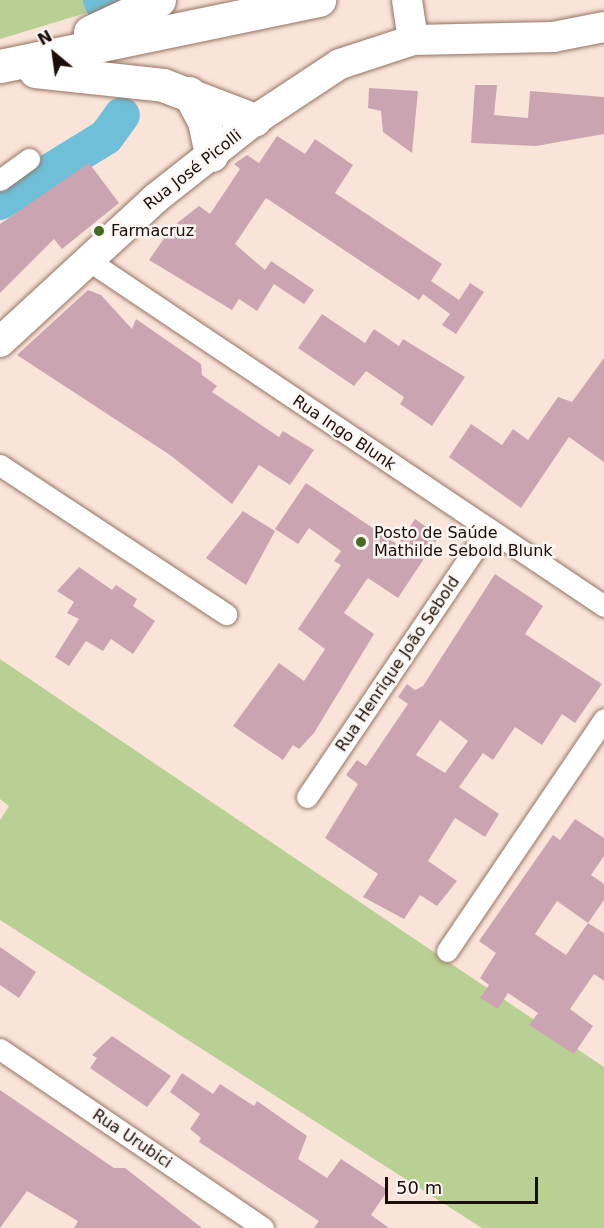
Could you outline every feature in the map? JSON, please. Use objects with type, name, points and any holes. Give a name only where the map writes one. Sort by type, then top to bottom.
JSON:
[{"type":"highway","points":[[0,64],[79,37],[159,0]]},
{"type":"highway","points":[[0,64],[320,0]]},
{"type":"highway","points":[[0,71],[98,74],[189,93],[255,120]]},
{"type":"highway","points":[[189,93],[204,121],[211,155]]},
{"type":"street","points":[[407,0],[413,40]]},
{"type":"street","name":"Rua José Picolli","points":[[0,342],[85,258],[255,120],[340,64],[413,40],[553,37],[604,27]]},
{"type":"street","points":[[0,180],[29,159]]},
{"type":"street","name":"Rua Ingo Blunk","points":[[85,258],[604,606]]},
{"type":"street","points":[[0,465],[226,614]]},
{"type":"street","name":"Rua Henrique João Sebold","points":[[307,797],[488,530]]},
{"type":"street","points":[[447,951],[604,719]]},
{"type":"street","name":"Rua Urubici","points":[[0,1049],[263,1228]]},
{"type":"green space","points":[[0,0],[129,0],[0,39]]},
{"type":"green space","points":[[0,659],[604,1067],[604,1228],[482,1228],[0,920],[0,820],[9,806],[0,799]]},
{"type":"building","points":[[475,85],[497,85],[494,115],[528,118],[530,91],[604,97],[604,134],[536,146],[471,143]]},
{"type":"building","points":[[369,88],[418,91],[412,153],[383,132],[381,111],[368,108]]},
{"type":"building","points":[[277,136],[305,154],[315,139],[353,165],[335,193],[442,264],[431,281],[459,300],[470,283],[484,292],[456,334],[442,325],[450,314],[423,294],[419,300],[266,198],[235,244],[265,270],[271,261],[314,290],[304,304],[274,284],[257,311],[239,299],[232,310],[149,260],[172,227],[199,206],[210,214],[240,169],[234,164],[247,155],[259,163]]},
{"type":"building","points":[[89,163],[119,203],[62,249],[54,239],[0,293],[0,224]]},
{"type":"building","points":[[88,290],[101,295],[132,329],[136,319],[201,364],[202,375],[217,386],[212,392],[279,437],[283,431],[314,450],[290,485],[259,465],[232,504],[170,455],[17,355]]},
{"type":"building","points":[[322,314],[365,343],[374,329],[399,346],[403,339],[465,377],[432,426],[400,404],[404,397],[366,371],[354,386],[298,348]]},
{"type":"building","points":[[604,358],[604,462],[569,437],[521,508],[449,457],[471,424],[502,445],[513,429],[528,440],[558,397],[572,402]]},
{"type":"building","points":[[306,483],[398,545],[415,519],[439,536],[398,598],[368,578],[365,582],[344,613],[374,634],[314,733],[299,749],[293,745],[283,760],[233,726],[279,663],[304,681],[325,649],[298,629],[341,565],[334,561],[341,551],[309,528],[298,544],[275,529]]},
{"type":"building","points":[[243,511],[275,531],[246,585],[206,558]]},
{"type":"building","points":[[79,567],[112,590],[116,585],[137,599],[133,606],[155,621],[133,654],[111,639],[103,651],[86,641],[69,666],[55,657],[79,619],[67,613],[74,602],[57,591]]},
{"type":"building","points":[[495,574],[543,606],[525,634],[602,684],[575,723],[562,714],[542,745],[515,727],[493,760],[483,753],[459,787],[499,814],[485,837],[455,818],[428,861],[457,881],[437,906],[420,895],[404,919],[363,897],[378,874],[325,838],[358,784],[346,775],[357,760],[366,766],[408,704],[398,697],[407,684],[415,690],[423,686]],"holes":[[[440,720],[468,741],[445,773],[416,755]]]},
{"type":"building","points":[[575,819],[604,838],[604,856],[591,875],[604,884],[604,900],[588,923],[604,933],[604,981],[594,974],[570,1009],[593,1026],[574,1054],[529,1025],[538,1013],[508,993],[498,1009],[480,998],[489,985],[480,978],[496,953],[479,941],[553,835],[560,840]],"holes":[[[557,901],[588,923],[566,955],[535,934]]]},
{"type":"building","points":[[0,947],[36,972],[19,998],[0,985]]},
{"type":"building","points":[[112,1036],[171,1076],[147,1107],[90,1068],[97,1058],[92,1055]]},
{"type":"building","points":[[182,1073],[213,1094],[220,1084],[254,1106],[257,1101],[307,1136],[298,1159],[327,1178],[341,1159],[388,1190],[371,1215],[389,1228],[314,1228],[319,1221],[199,1142],[201,1138],[190,1129],[200,1114],[170,1092]]},
{"type":"building","points":[[0,1090],[114,1168],[125,1168],[202,1228],[74,1228],[78,1221],[27,1191],[0,1228]]},
{"type":"waterway","points":[[101,0],[106,9]]},
{"type":"waterway","points":[[0,202],[106,137],[122,115]]},
{"type":"place","name":"Farmacruz","points":[[99,231]]},
{"type":"place","name":"Posto de Saúde Mathilde Sebold Blunk","points":[[361,542]]}]
